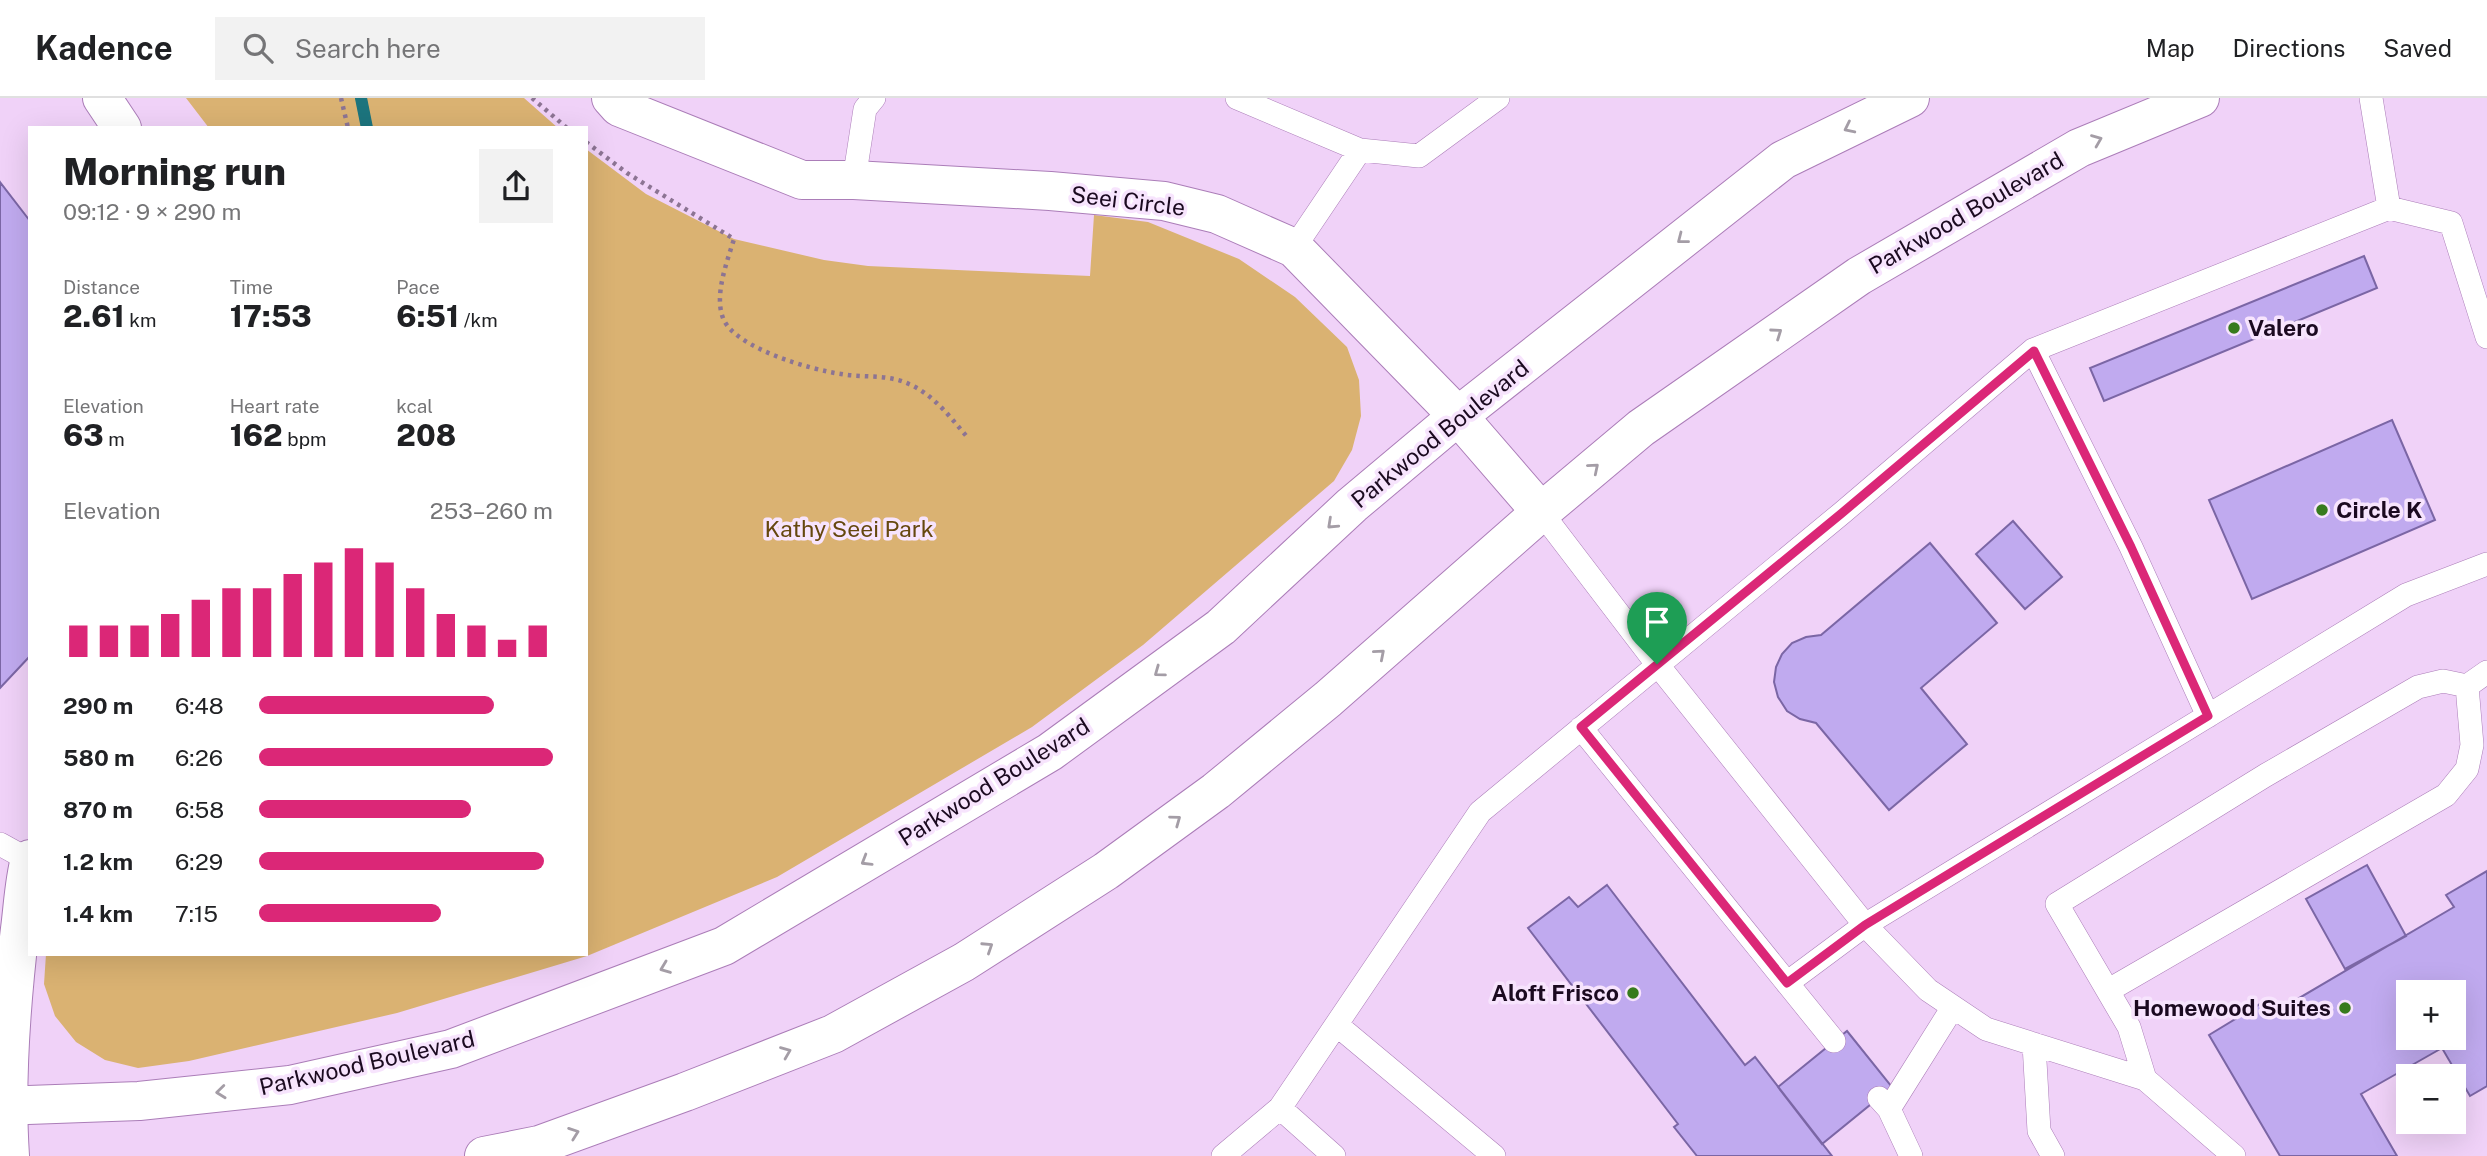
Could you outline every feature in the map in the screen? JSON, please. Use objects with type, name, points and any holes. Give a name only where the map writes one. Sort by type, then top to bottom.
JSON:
[{"type":"main road","points":[[102,98],[121,126]]},
{"type":"main road","name":"Seei Circle","points":[[611,98],[619,107],[802,180],[854,180],[1051,191],[1164,201],[1217,214],[1294,248],[1458,416],[1541,512]]},
{"type":"main road","name":"Parkwood Boulevard","points":[[3,1106],[139,1101],[277,1086],[451,1049],[723,946],[1050,752],[1222,626],[1352,505],[1458,416],[1783,160],[1910,98]]},
{"type":"main road","name":"Parkwood Boulevard","points":[[484,1156],[539,1145],[833,1034],[964,962],[1106,871],[1216,792],[1323,704],[1541,512],[1641,429],[1859,276],[2079,148],[2200,98]]},
{"type":"main road","points":[[10,1156],[3,1106],[28,868]]},
{"type":"lane","points":[[854,180],[865,109],[874,98]]},
{"type":"lane","points":[[1237,98],[1360,150],[1419,156],[1497,98]]},
{"type":"lane","points":[[2371,98],[2389,208]]},
{"type":"lane","points":[[1294,248],[1360,150]]},
{"type":"lane","points":[[1223,1156],[1280,1108],[1480,812],[2034,351],[2389,208],[2451,223],[2487,337]]},
{"type":"lane","points":[[2034,351],[2131,547],[2208,716]]},
{"type":"lane","points":[[1541,512],[1657,664],[1865,925],[1928,990],[1986,1029],[2146,1079],[2234,1156]]},
{"type":"lane","points":[[1787,983],[1865,925],[2406,594],[2487,564]]},
{"type":"lane","points":[[2146,1079],[2129,1027],[2057,904],[2266,775],[2418,687],[2443,681],[2467,686],[2487,672]]},
{"type":"lane","points":[[2109,990],[2446,795],[2467,769],[2472,745],[2467,686]]},
{"type":"lane","points":[[1581,727],[1834,1041]]},
{"type":"lane","points":[[0,844],[28,859]]},
{"type":"lane","points":[[1912,1156],[1884,1104],[1953,1007]]},
{"type":"lane","points":[[1337,1025],[1494,1156]]},
{"type":"lane","points":[[2034,1044],[2039,1130],[2053,1156]]},
{"type":"lane","points":[[1280,1108],[1335,1156]]},
{"type":"path","points":[[341,98],[348,126]]},
{"type":"path","points":[[532,98],[565,126]]},
{"type":"path","points":[[588,144],[627,173],[734,239],[721,299],[722,317],[729,328],[779,359],[842,374],[895,378],[910,384],[927,394],[968,438]]},
{"type":"green space","points":[[186,98],[524,98],[556,126],[207,126]]},
{"type":"green space","name":"Kathy Seei Park","points":[[588,150],[646,194],[734,239],[824,260],[868,266],[1090,276],[1094,215],[1148,222],[1239,259],[1295,297],[1347,347],[1359,380],[1361,416],[1352,450],[1334,481],[1143,645],[1032,727],[777,877],[588,956]]},
{"type":"green space","name":"Kathy Seei Park","points":[[46,956],[587,956],[397,1013],[189,1061],[138,1068],[105,1060],[76,1042],[55,1016],[44,984]]},
{"type":"building","points":[[0,182],[28,218],[28,658],[0,688]]},
{"type":"building","name":"Valero","points":[[2364,256],[2377,288],[2104,401],[2090,368]]},
{"type":"building","name":"Circle K","points":[[2392,420],[2435,520],[2252,599],[2209,500]]},
{"type":"building","points":[[2013,521],[2062,577],[2025,609],[1976,554]]},
{"type":"building","points":[[1930,543],[1997,623],[1921,688],[1967,744],[1889,810],[1816,723],[1800,719],[1787,711],[1778,697],[1774,682],[1776,667],[1782,654],[1792,643],[1821,635]]},
{"type":"building","points":[[2367,865],[2406,936],[2345,969],[2306,899]]},
{"type":"building","name":"Homewood Suites","points":[[2487,871],[2487,1086],[2470,1096],[2466,1089],[2466,1064],[2451,1064],[2443,1050],[2466,1050],[2466,980],[2396,980],[2396,1050],[2438,1050],[2414,1064],[2396,1064],[2396,1074],[2361,1094],[2397,1156],[2280,1156],[2209,1035],[2265,1001],[2272,1014],[2454,907],[2446,895]]},
{"type":"building","name":"Aloft Frisco","points":[[1607,885],[1745,1065],[1755,1057],[1832,1156],[1697,1156],[1674,1127],[1678,1124],[1528,928],[1569,897],[1578,907]]},
{"type":"building","points":[[1847,1031],[1892,1087],[1822,1144],[1778,1087]]},
{"type":"waterway","points":[[361,98],[367,126]]},
{"type":"place","name":"Valero","points":[[2234,328]]},
{"type":"place","name":"Circle K","points":[[2322,510]]},
{"type":"place","name":"Aloft Frisco","points":[[1633,993]]},
{"type":"place","name":"Homewood Suites","points":[[2345,1008]]},
{"type":"route","points":[[2034,351],[2131,547],[2208,716],[1865,925],[1787,983],[1581,727],[1657,664],[2034,351]]}]
